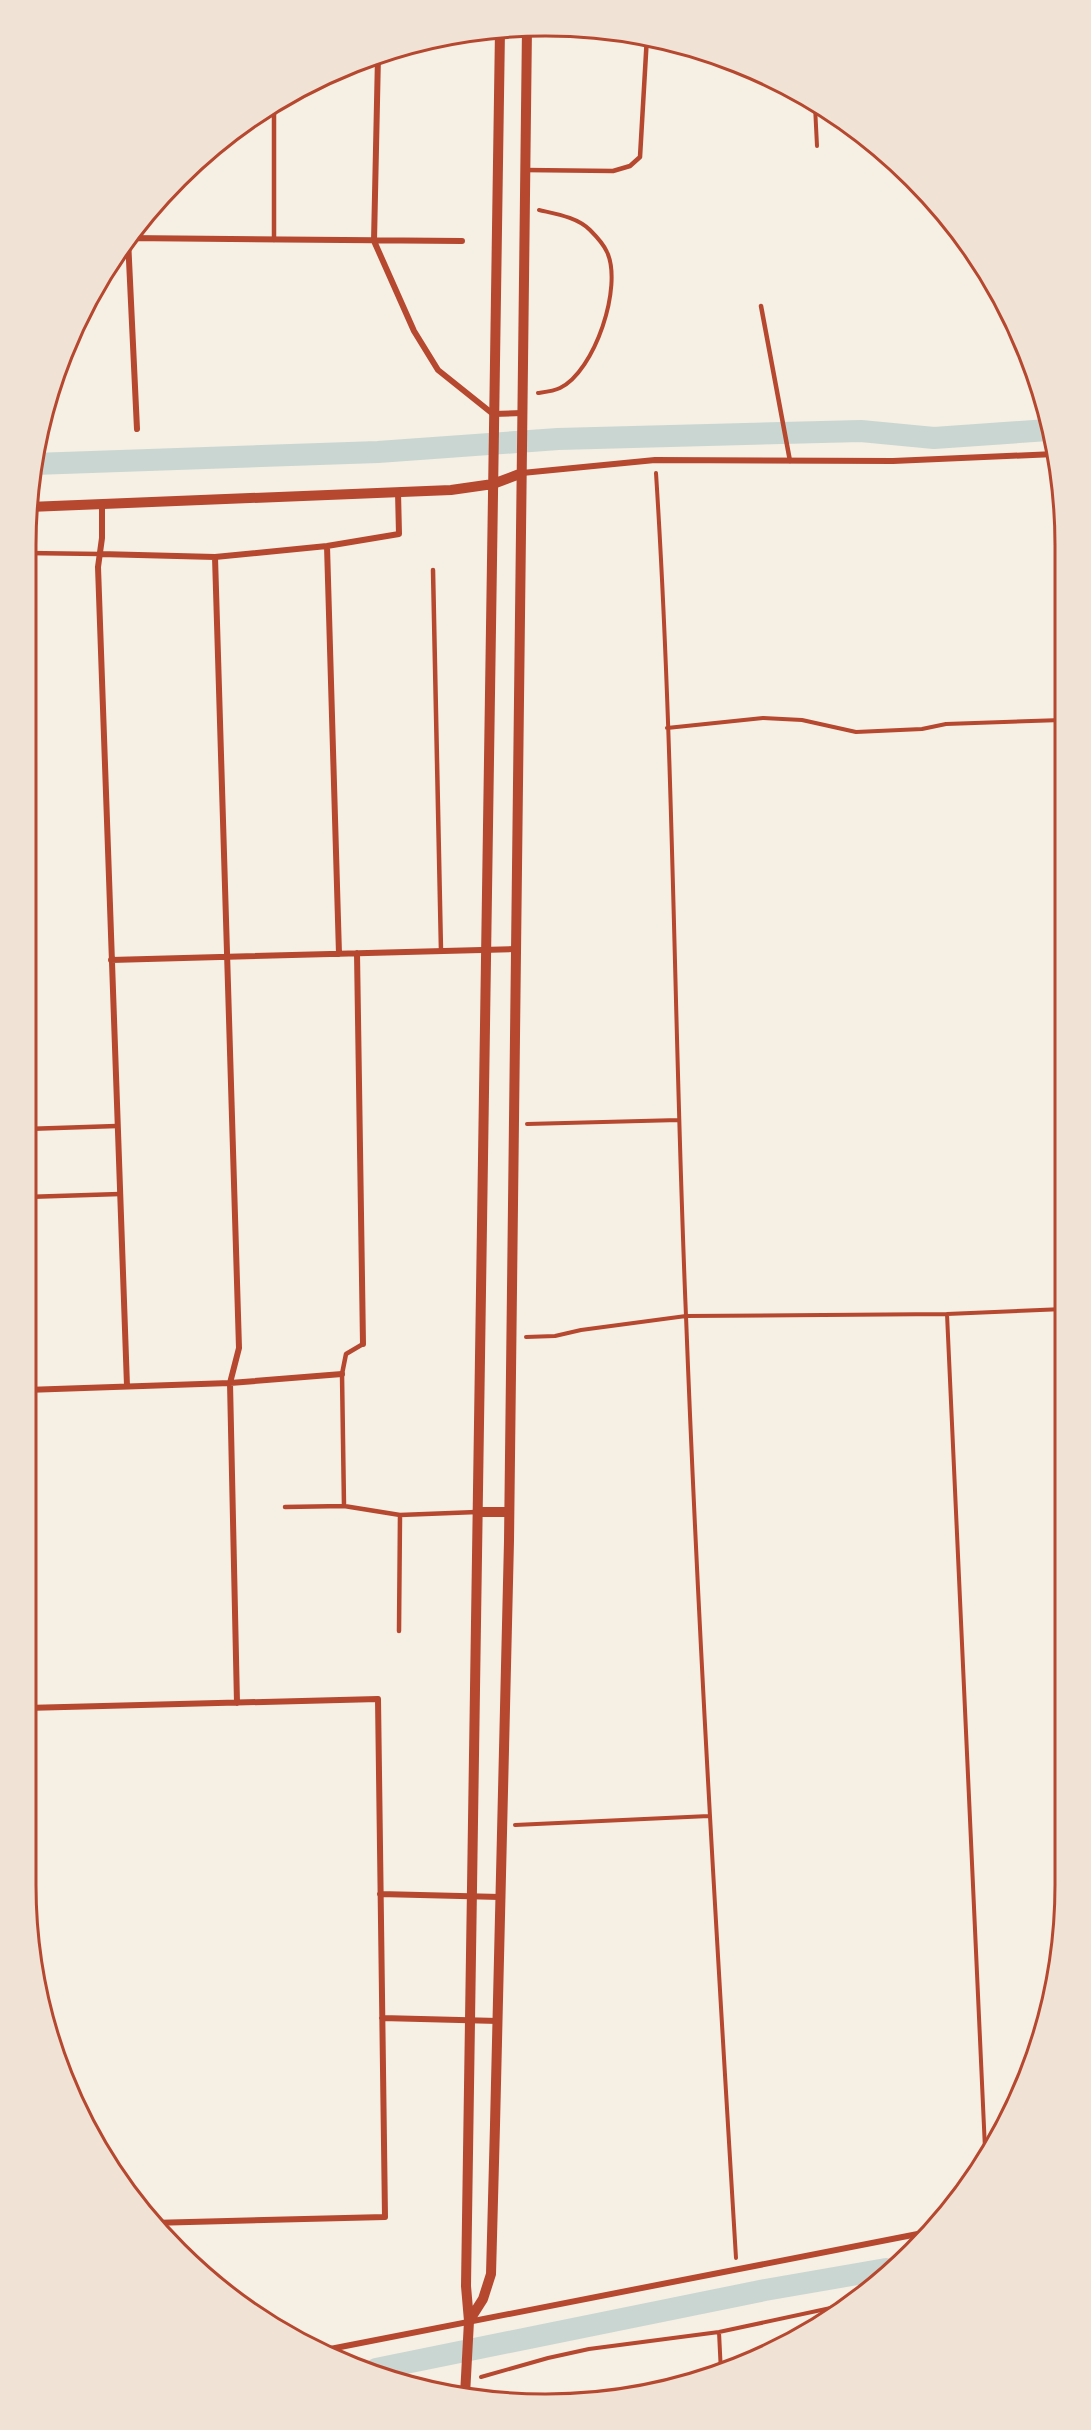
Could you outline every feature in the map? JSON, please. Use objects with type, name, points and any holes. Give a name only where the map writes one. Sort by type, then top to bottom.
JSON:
[{"type":"street","points":[[469,2321],[483,2299],[491,2274],[498,2021],[509,1512],[527,37]]},
{"type":"street","points":[[465,2387],[469,2321],[466,2286],[500,38]]},
{"type":"street","points":[[378,65],[374,241],[414,331],[438,370],[493,414],[522,413]]},
{"type":"street","points":[[138,239],[462,242]]},
{"type":"street","points":[[129,253],[137,429]]},
{"type":"street","points":[[37,507],[451,490],[492,484],[522,473],[655,460],[893,460],[1046,454]]},
{"type":"street","points":[[100,554],[215,557],[327,546],[399,534],[398,492]]},
{"type":"street","points":[[102,503],[102,538],[98,567],[127,1386]]},
{"type":"street","points":[[327,546],[339,954]]},
{"type":"street","points":[[215,557],[239,1348],[230,1383],[237,1703]]},
{"type":"street","points":[[111,960],[515,949]]},
{"type":"street","points":[[357,953],[363,1344]]},
{"type":"street","points":[[36,1390],[230,1383],[342,1374]]},
{"type":"street","points":[[477,1512],[509,1512]]},
{"type":"street","points":[[36,1708],[378,1699],[385,2217],[164,2223]]},
{"type":"street","points":[[380,1894],[500,1897]]},
{"type":"street","points":[[382,2018],[498,2021]]},
{"type":"street","points":[[335,2348],[917,2233]]},
{"type":"lane","points":[[525,170],[613,171],[630,166],[640,157],[646,46]]},
{"type":"lane","points":[[274,115],[274,240]]},
{"type":"lane","points":[[762,306],[790,461]]},
{"type":"lane","points":[[36,554],[100,554]]},
{"type":"lane","points":[[433,570],[441,951]]},
{"type":"lane","points":[[36,1129],[117,1126]]},
{"type":"lane","points":[[36,1197],[120,1194]]},
{"type":"lane","points":[[345,1506],[342,1374],[346,1354],[363,1344]]},
{"type":"lane","points":[[285,1507],[345,1506],[400,1515],[477,1512]]},
{"type":"lane","points":[[399,1631],[400,1515]]},
{"type":"path","points":[[815,114],[817,146]]},
{"type":"path","points":[[522,397],[561,388],[580,371],[604,326],[613,281],[607,252],[589,228],[568,216],[525,207]]},
{"type":"path","points":[[655,460],[667,728],[686,1316],[709,1816],[736,2267]]},
{"type":"path","points":[[667,728],[763,718],[802,720],[856,732],[922,729],[946,724],[1055,720]]},
{"type":"path","points":[[512,1124],[679,1120]]},
{"type":"path","points":[[510,1337],[555,1336],[581,1330],[686,1316],[947,1314],[1055,1309]]},
{"type":"path","points":[[947,1314],[985,2143]]},
{"type":"path","points":[[502,1825],[709,1816]]},
{"type":"path","points":[[465,2380],[590,2349],[719,2332],[828,2309]]},
{"type":"path","points":[[719,2332],[720,2363]]},
{"type":"waterway","points":[[43,464],[378,452],[558,439],[861,431],[934,438],[1042,430]]},
{"type":"waterway","points":[[384,2367],[765,2290],[878,2270]]}]
